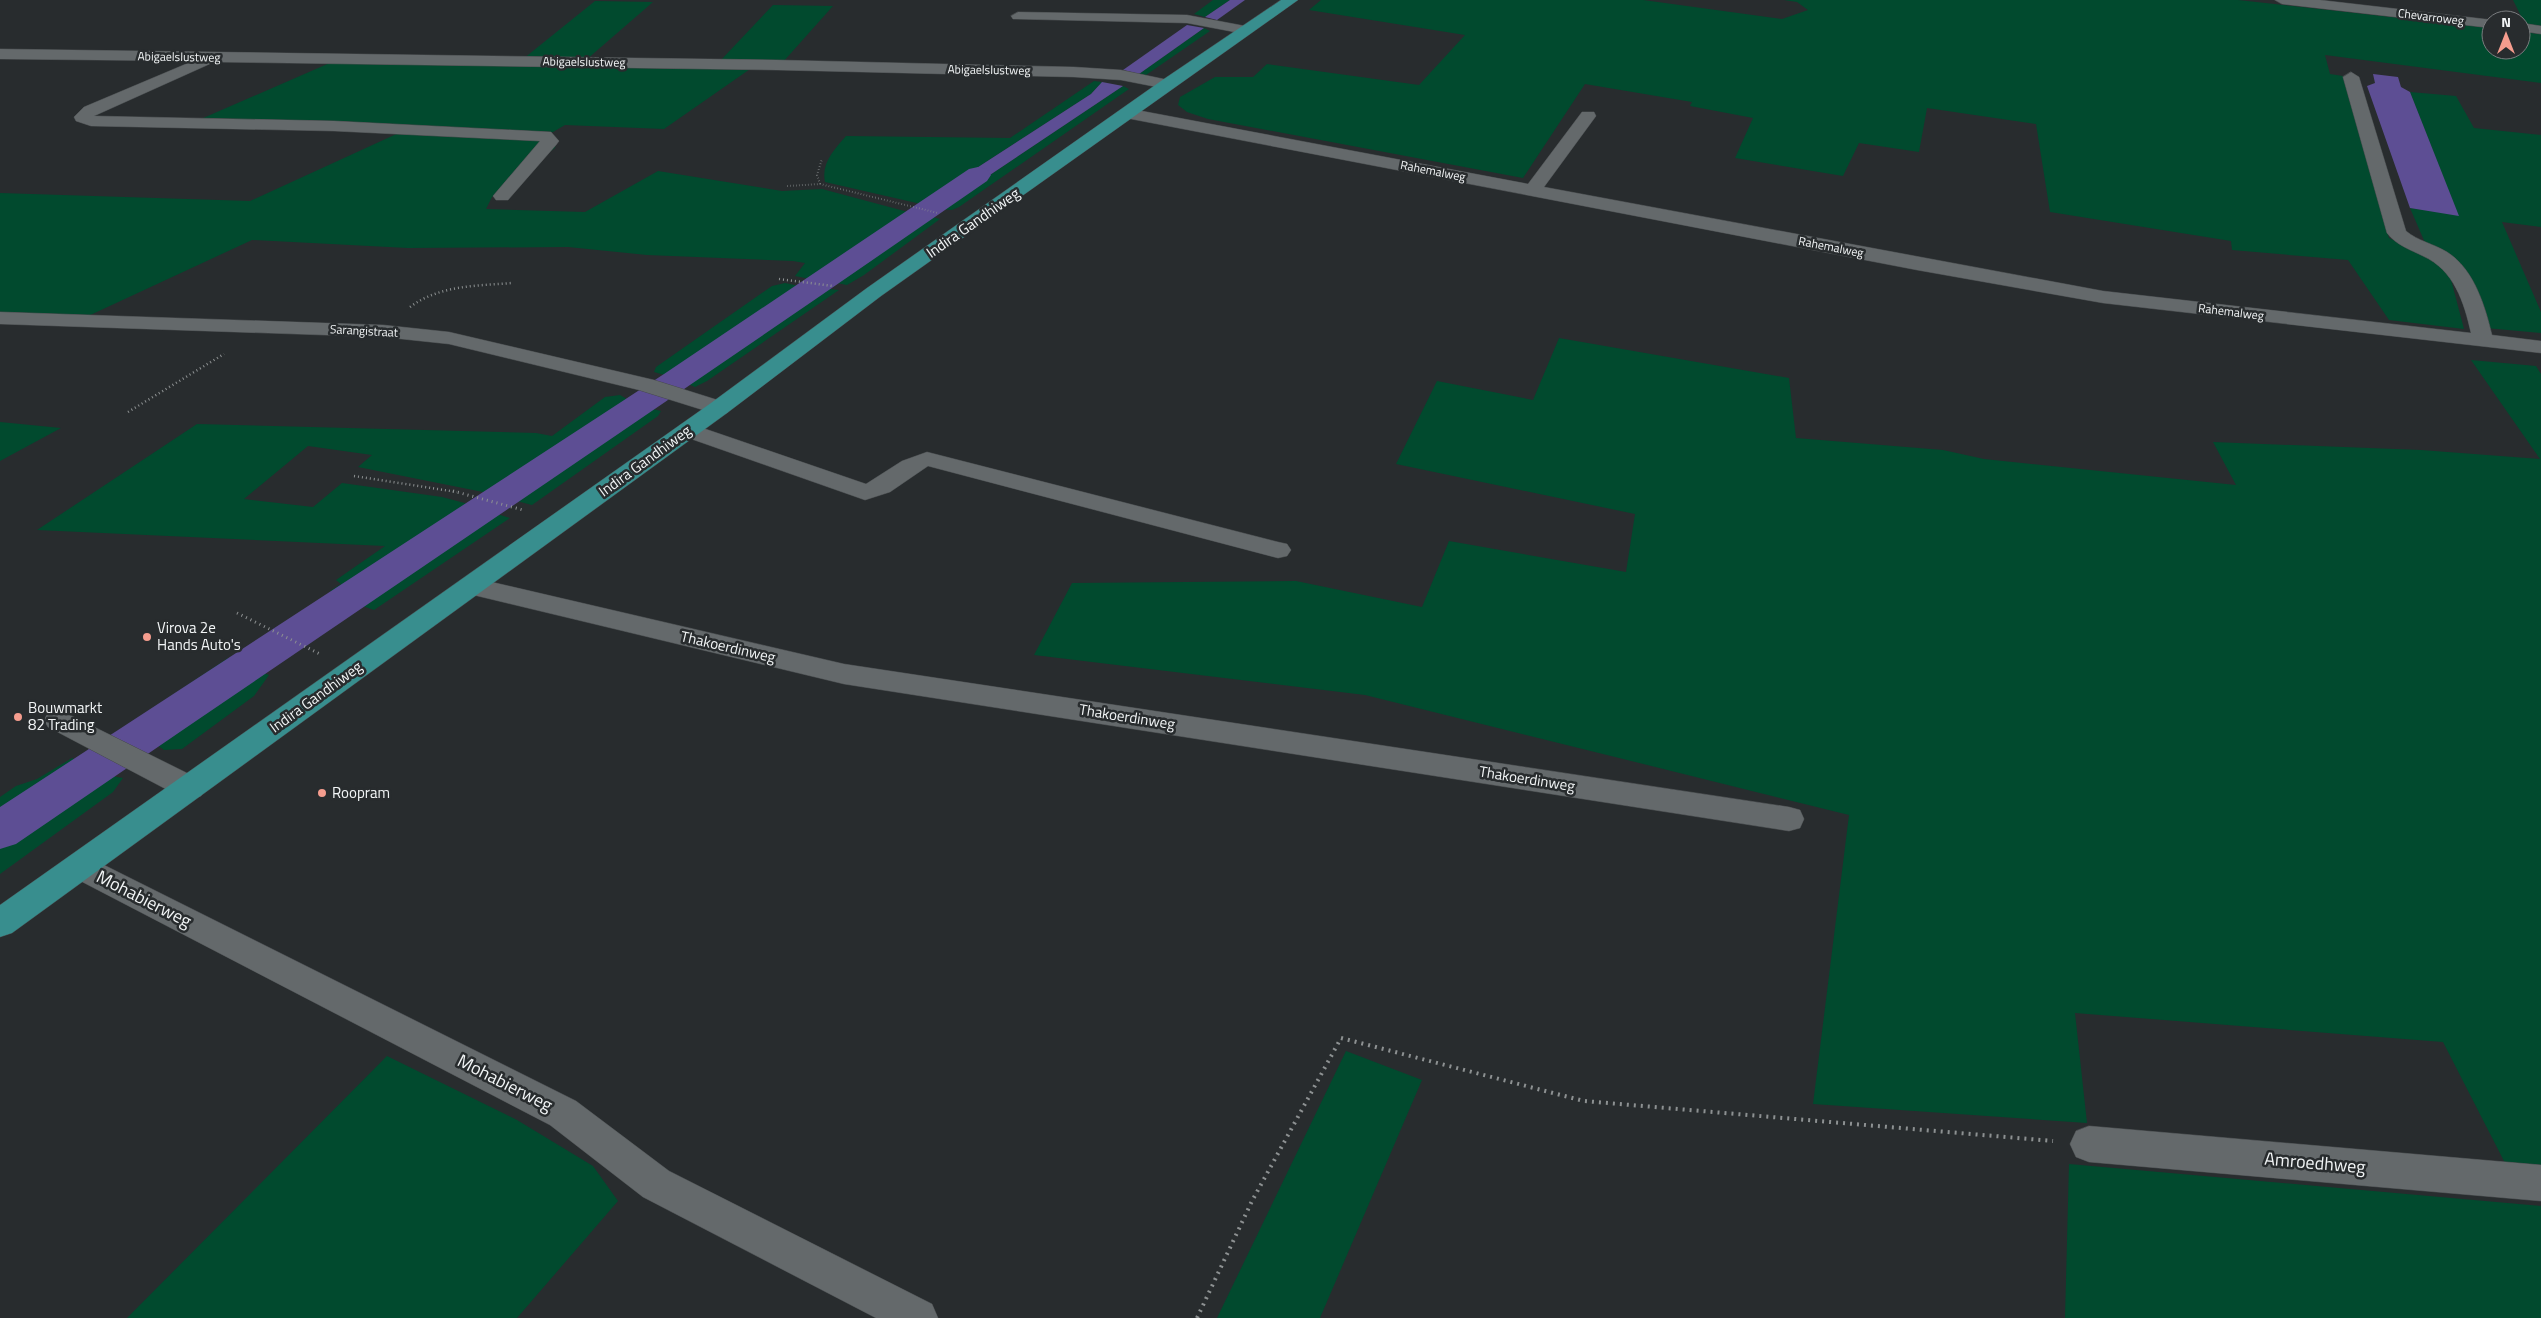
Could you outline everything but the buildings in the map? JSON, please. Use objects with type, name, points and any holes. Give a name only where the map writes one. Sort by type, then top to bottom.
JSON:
[{"type":"main road","name":"Indira Gandhiweg","points":[[0,923],[719,408],[874,292],[1167,84],[1291,0]]},
{"type":"street","name":"Chevarroweg","points":[[2282,0],[2390,6],[2481,22]]},
{"type":"street","points":[[1018,16],[1186,19],[1245,30]]},
{"type":"street","name":"Abigaelslustweg","points":[[0,54],[776,65],[1054,72],[1113,74],[1167,84]]},
{"type":"street","points":[[212,58],[202,64],[90,111],[82,117],[91,121],[137,123],[334,126],[544,136],[550,141],[502,196]]},
{"type":"street","points":[[2351,76],[2397,233],[2404,240],[2440,256],[2454,266],[2461,276],[2483,340]]},
{"type":"street","name":"Rahemalweg","points":[[1126,113],[1917,264],[2103,297],[2541,347]]},
{"type":"street","points":[[1533,190],[1588,116]]},
{"type":"street","name":"Sarangistraat","points":[[0,318],[383,331],[449,338],[646,385],[719,408]]},
{"type":"street","points":[[688,430],[865,492],[874,491],[912,464],[927,459],[1278,550]]},
{"type":"street","name":"Thakoerdinweg","points":[[470,586],[844,674],[1789,819]]},
{"type":"street","points":[[58,720],[190,788]]},
{"type":"street","name":"Mohabierweg","points":[[80,866],[563,1113],[656,1184],[918,1318]]},
{"type":"street","name":"Amroedhweg","points":[[2089,1144],[2541,1183]]},
{"type":"path","points":[[820,184],[817,175],[822,159]]},
{"type":"path","points":[[787,186],[820,184],[915,208]]},
{"type":"path","points":[[779,279],[874,292]]},
{"type":"path","points":[[383,331],[420,298],[449,289],[512,284]]},
{"type":"path","points":[[128,412],[254,337],[264,327]]},
{"type":"path","points":[[354,476],[466,494],[562,521]]},
{"type":"path","points":[[237,613],[354,671]]},
{"type":"path","points":[[1197,1318],[1252,1202],[1341,1038],[1584,1101],[2089,1144]]},
{"type":"green space","points":[[1213,0],[1230,0],[1205,17],[1194,14]]},
{"type":"green space","points":[[1321,0],[1643,0],[1782,19],[1808,10],[1797,2],[1784,0],[2238,0],[2481,27],[2481,60],[2531,60],[2531,33],[2541,34],[2541,83],[2325,55],[2330,74],[2343,76],[2389,238],[2434,259],[2449,272],[2464,329],[2389,320],[2348,260],[2232,250],[2231,241],[2050,212],[2036,124],[1927,108],[1919,152],[1859,143],[1843,176],[1735,158],[1753,118],[1690,106],[1692,102],[1585,84],[1523,178],[1208,119],[1187,112],[1178,105],[1180,97],[1215,77],[1253,77],[1267,64],[1419,85],[1465,35],[1309,10]]},
{"type":"green space","points":[[2513,0],[2541,0],[2541,26],[2531,25],[2531,10],[2518,10]]},
{"type":"green space","points":[[595,1],[653,2],[586,60],[523,59]]},
{"type":"green space","points":[[773,5],[833,6],[783,62],[720,61]]},
{"type":"green space","points":[[1204,28],[1210,31],[1146,75],[1139,74]]},
{"type":"green space","points":[[332,62],[753,67],[664,129],[565,125],[553,132],[194,122]]},
{"type":"green space","points":[[1094,81],[1102,82],[1091,94],[921,204],[825,182],[824,175],[827,163],[846,136],[1010,138]]},
{"type":"green space","points":[[1123,86],[1129,89],[959,207],[952,210],[939,209]]},
{"type":"green space","points":[[2410,92],[2456,96],[2474,128],[2541,135],[2541,227],[2502,222],[2541,312],[2541,333],[2486,328],[2426,245],[2410,208],[2458,215]]},
{"type":"green space","points":[[403,131],[538,137],[556,142],[555,148],[492,197],[486,209],[585,212],[658,171],[782,191],[822,189],[908,212],[810,279],[795,276],[805,263],[793,261],[647,255],[568,247],[408,248],[252,240],[86,317],[0,314],[0,193],[250,201]]},
{"type":"green space","points":[[928,216],[940,219],[864,275],[847,285],[831,282]]},
{"type":"green space","points":[[785,283],[804,287],[741,324],[671,377],[654,372],[656,367],[772,286]]},
{"type":"green space","points":[[820,288],[839,290],[707,381],[695,387],[683,382]]},
{"type":"green space","points":[[1559,338],[1789,378],[1796,438],[1943,450],[1984,459],[2236,485],[2213,442],[2421,450],[2540,459],[2471,360],[2536,366],[2541,374],[2541,1166],[2505,1163],[2443,1042],[2075,1013],[2087,1123],[1813,1104],[1849,815],[1365,695],[1034,655],[1072,583],[1296,581],[1422,607],[1449,541],[1626,572],[1635,514],[1396,464],[1437,381],[1533,400]]},
{"type":"green space","points":[[620,395],[632,402],[493,494],[358,467],[372,455],[308,446],[244,499],[313,507],[342,483],[442,497],[472,505],[463,508],[340,595],[330,591],[341,584],[336,580],[385,546],[37,530],[197,424],[536,433],[552,436],[605,397]]},
{"type":"green space","points":[[645,407],[661,411],[658,416],[532,505],[509,499]]},
{"type":"green space","points":[[0,422],[61,428],[0,461]]},
{"type":"green space","points":[[487,511],[510,518],[374,610],[351,602]]},
{"type":"green space","points":[[228,658],[269,675],[254,696],[182,749],[164,750],[153,742],[248,677],[227,666],[133,730],[126,726]]},
{"type":"green space","points":[[72,758],[83,763],[0,817],[0,797],[16,786],[37,779]]},
{"type":"green space","points":[[106,775],[123,778],[113,792],[0,874],[0,847]]},
{"type":"green space","points":[[1346,1051],[1422,1080],[1320,1318],[1217,1318]]},
{"type":"green space","points":[[387,1056],[517,1120],[593,1166],[618,1201],[517,1318],[127,1318]]},
{"type":"green space","points":[[2069,1164],[2541,1206],[2541,1318],[2065,1318]]},
{"type":"shaded area","points":[[1230,0],[1245,0],[1217,20],[1205,17]]},
{"type":"shaded area","points":[[1187,25],[1204,28],[1139,74],[1123,70]]},
{"type":"shaded area","points":[[2373,74],[2398,77],[2401,87],[2410,92],[2459,216],[2410,208],[2367,86],[2375,83]]},
{"type":"shaded area","points":[[1102,82],[1123,86],[939,209],[921,204],[1091,94]]},
{"type":"shaded area","points":[[908,212],[928,216],[831,282],[810,279]]},
{"type":"shaded area","points":[[804,287],[820,288],[683,382],[671,377],[741,324]]},
{"type":"shaded area","points":[[632,402],[645,407],[509,499],[493,494]]},
{"type":"shaded area","points":[[472,505],[487,511],[351,602],[340,595],[463,508]]},
{"type":"shaded area","points":[[227,666],[248,677],[153,742],[133,730]]},
{"type":"shaded area","points":[[83,763],[106,775],[0,847],[0,817]]},
{"type":"waterway","points":[[0,831],[477,511],[676,381],[978,175]]},
{"type":"place","name":"Virova 2e Hands Auto's","points":[[147,637]]},
{"type":"place","name":"Bouwmarkt 82 Trading","points":[[18,717]]},
{"type":"place","name":"Roopram","points":[[322,793]]}]
